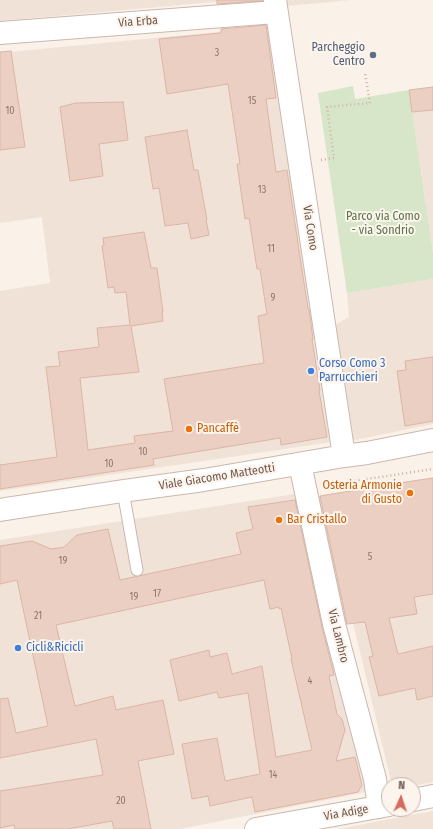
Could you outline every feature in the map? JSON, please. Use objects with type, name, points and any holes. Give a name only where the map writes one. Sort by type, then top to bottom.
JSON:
[{"type":"street","name":"Via Erba","points":[[0,32],[275,6]]},
{"type":"street","name":"Via Como","points":[[275,6],[344,456]]},
{"type":"street","name":"Viale Giacomo Matteotti","points":[[0,510],[204,480],[367,453],[433,440]]},
{"type":"street","name":"Via Lambro","points":[[300,464],[334,624],[381,797]]},
{"type":"street","points":[[421,798],[433,796]]},
{"type":"street","name":"Via Adige","points":[[256,829],[381,807]]},
{"type":"lane","points":[[124,491],[137,570]]},
{"type":"path","points":[[300,164],[334,158],[327,107],[370,103],[365,73]]},
{"type":"shaded area","points":[[0,0],[237,0],[0,21]]},
{"type":"shaded area","points":[[286,0],[350,0],[287,6]]},
{"type":"shaded area","points":[[268,27],[332,442],[0,491],[0,291],[50,283],[42,217],[0,223],[0,53]]},
{"type":"shaded area","points":[[433,87],[433,253],[409,90]]},
{"type":"shaded area","points":[[433,279],[433,424],[350,441],[332,327],[349,317],[347,293]]},
{"type":"shaded area","points":[[433,478],[433,782],[421,784],[421,777],[390,777],[353,623],[338,625],[313,497]]},
{"type":"shaded area","points":[[301,493],[366,792],[180,829],[0,829],[0,540]]},
{"type":"shaded area","points":[[433,811],[433,829],[338,829],[401,817],[421,817],[421,813]]},
{"type":"green space","name":"Parco via Como - via Sondrio","points":[[353,86],[355,99],[409,90],[433,253],[433,279],[347,293],[318,93]]},
{"type":"building","points":[[217,0],[262,0],[262,1],[217,4]]},
{"type":"building","points":[[266,25],[276,98],[266,99],[276,172],[287,170],[327,437],[281,445],[280,438],[153,459],[154,465],[0,489],[0,465],[57,457],[46,367],[60,366],[58,352],[99,347],[97,328],[130,325],[126,292],[115,293],[114,287],[108,288],[102,246],[104,246],[103,238],[144,232],[151,268],[157,268],[163,321],[131,326],[139,372],[80,378],[88,450],[135,443],[134,436],[173,431],[164,379],[264,363],[258,316],[267,314],[260,269],[257,269],[249,218],[245,219],[237,164],[240,164],[228,84],[167,94],[159,39],[221,33],[221,29]]},
{"type":"building","points":[[11,51],[25,147],[0,150],[0,52]]},
{"type":"building","points":[[433,87],[433,110],[412,112],[409,90]]},
{"type":"building","points":[[123,102],[128,140],[99,144],[103,176],[70,181],[60,107],[76,103]]},
{"type":"building","points":[[187,130],[194,170],[198,170],[209,235],[191,239],[188,223],[165,226],[159,188],[153,189],[145,137]]},
{"type":"building","points":[[433,357],[433,421],[405,426],[397,371],[406,370],[405,361]]},
{"type":"building","points":[[433,478],[433,594],[414,597],[417,614],[389,618],[398,654],[433,646],[433,696],[417,700],[415,688],[379,696],[369,657],[373,656],[365,622],[347,624],[320,496]]},
{"type":"building","points":[[295,500],[322,627],[334,675],[329,676],[337,714],[342,719],[345,730],[336,761],[355,757],[362,785],[358,792],[255,812],[252,797],[210,806],[208,796],[192,799],[182,744],[217,738],[225,781],[260,774],[248,693],[219,698],[217,692],[179,701],[170,660],[209,650],[210,657],[227,653],[232,674],[262,666],[276,757],[312,750],[281,608],[270,609],[264,580],[56,625],[75,706],[113,696],[116,710],[163,700],[174,754],[138,761],[151,829],[114,829],[112,821],[68,829],[15,829],[14,825],[0,828],[0,791],[103,775],[96,739],[0,758],[0,699],[8,698],[16,733],[48,726],[17,580],[0,584],[0,546],[32,541],[51,549],[58,548],[64,547],[77,535],[108,529],[120,580],[241,554],[236,533],[253,529],[248,507]]},
{"type":"place","name":"Parcheggio Centro","points":[[373,55]]},
{"type":"place","name":"Corso Como 3 Parrucchieri","points":[[311,371]]},
{"type":"place","name":"Pancaffè","points":[[189,429]]},
{"type":"place","name":"Osteria Armonie di Gusto","points":[[410,493]]},
{"type":"place","name":"Bar Cristallo","points":[[279,520]]},
{"type":"place","name":"Cicli&Ricicli","points":[[18,648]]}]
